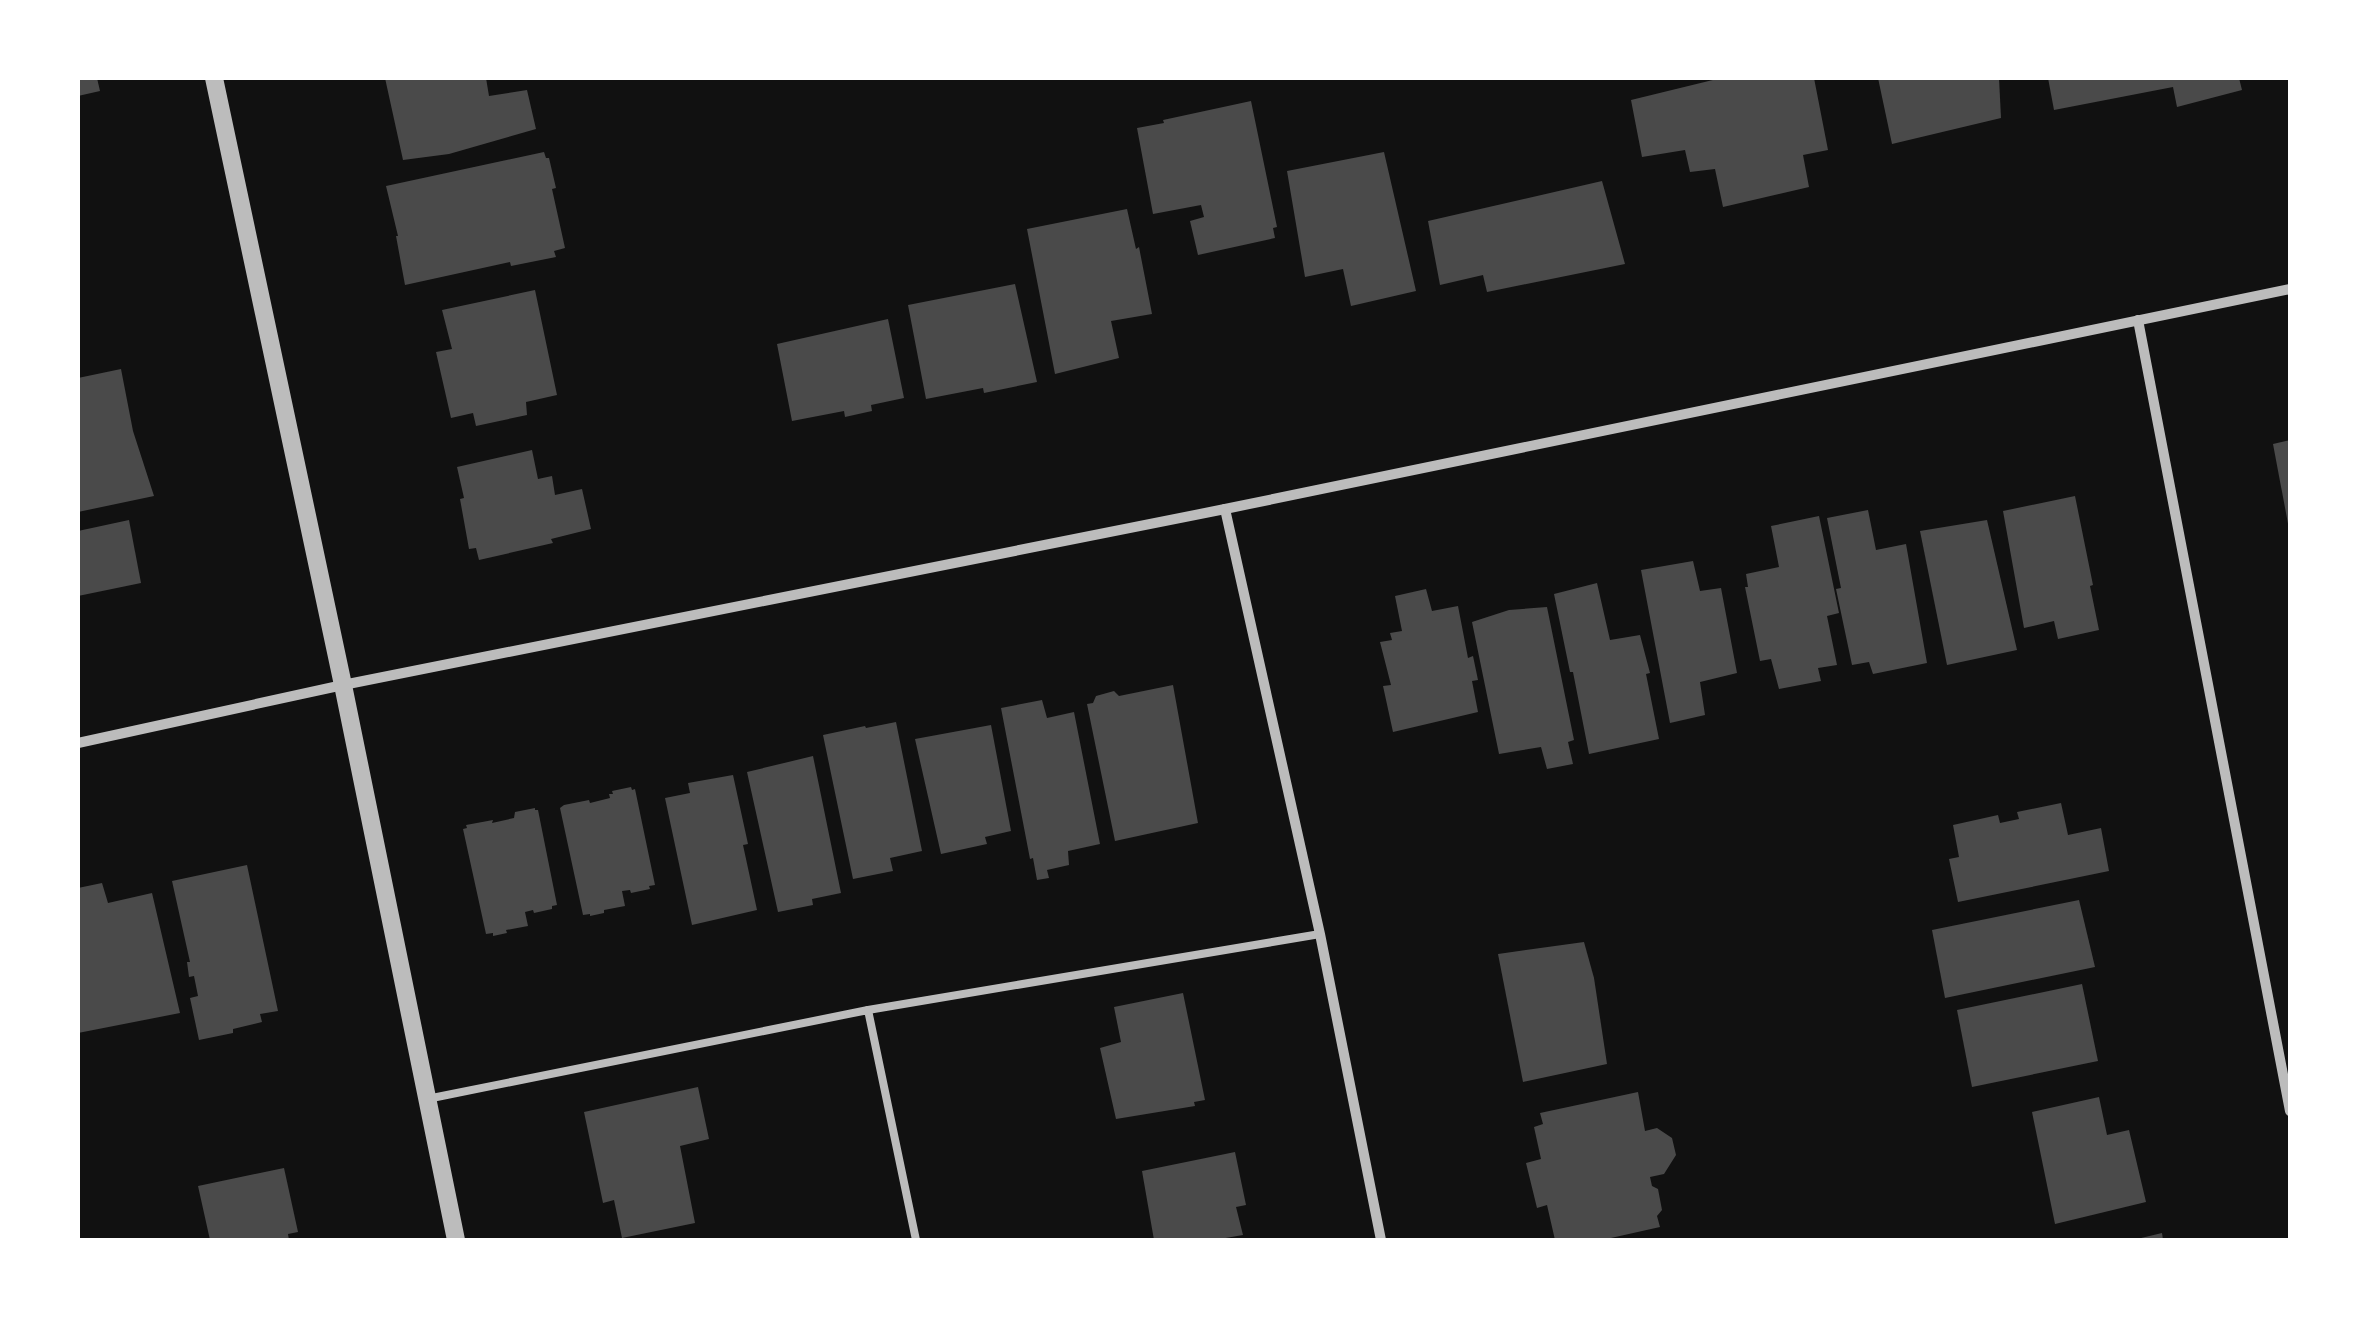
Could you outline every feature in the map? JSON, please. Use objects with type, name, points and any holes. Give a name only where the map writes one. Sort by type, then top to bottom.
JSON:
[{"type":"street","points":[[214,78],[456,1240]]},
{"type":"street","points":[[78,742],[2290,290]]},
{"type":"street","points":[[2138,320],[2290,1111]]},
{"type":"street","points":[[1225,509],[1320,934],[1381,1240]]},
{"type":"lane","points":[[428,1099],[868,1010],[1320,934]]},
{"type":"lane","points":[[868,1010],[916,1240]]},
{"type":"building","points":[[78,78],[97,78],[100,91],[78,96]]},
{"type":"building","points":[[385,78],[486,78],[489,96],[527,90],[536,129],[449,154],[403,160]]},
{"type":"building","points":[[1721,78],[1814,78],[1828,150],[1803,155],[1809,187],[1723,207],[1715,169],[1690,172],[1685,150],[1642,157],[1631,100]]},
{"type":"building","points":[[1878,78],[1999,78],[2001,118],[1892,144]]},
{"type":"building","points":[[2048,78],[2239,78],[2242,90],[2177,107],[2173,87],[2054,110]]},
{"type":"building","points":[[1251,101],[1277,227],[1273,228],[1275,238],[1198,255],[1190,221],[1204,217],[1201,205],[1153,214],[1137,128]]},
{"type":"building","points":[[544,152],[556,188],[552,189],[565,248],[554,251],[556,257],[511,266],[510,262],[405,285],[386,186]]},
{"type":"building","points":[[1384,152],[1416,291],[1351,306],[1343,269],[1305,277],[1287,171]]},
{"type":"building","points":[[1602,181],[1625,264],[1487,292],[1483,275],[1440,285],[1428,221]]},
{"type":"building","points":[[1127,209],[1152,314],[1111,321],[1119,358],[1055,374],[1027,229]]},
{"type":"building","points":[[1015,284],[1037,382],[926,399],[908,305]]},
{"type":"building","points":[[535,290],[557,395],[526,402],[527,415],[476,426],[473,413],[451,418],[436,352],[452,349],[442,310]]},
{"type":"building","points":[[888,319],[904,398],[871,405],[872,411],[845,417],[844,411],[792,421],[777,344]]},
{"type":"building","points":[[121,369],[133,431],[154,496],[78,512],[78,378]]},
{"type":"building","points":[[2290,440],[2290,529],[2289,529],[2273,444]]},
{"type":"building","points":[[532,450],[538,479],[552,476],[555,495],[582,489],[591,529],[551,539],[553,543],[479,560],[476,548],[469,549],[457,467]]},
{"type":"building","points":[[2075,496],[2099,630],[2058,639],[2054,621],[2024,628],[2003,511]]},
{"type":"building","points":[[1868,510],[1876,550],[1906,544],[1927,663],[1873,674],[1869,662],[1852,665],[1836,589],[1841,588],[1827,518]]},
{"type":"building","points":[[1819,516],[1839,613],[1827,616],[1837,665],[1818,668],[1821,681],[1779,689],[1771,659],[1760,661],[1745,587],[1746,574],[1779,567],[1771,526]]},
{"type":"building","points":[[129,520],[141,583],[78,596],[78,531]]},
{"type":"building","points":[[1987,520],[2017,650],[1947,665],[1920,531]]},
{"type":"building","points":[[1693,561],[1700,591],[1721,588],[1737,673],[1700,682],[1705,715],[1670,723],[1641,570]]},
{"type":"building","points":[[1597,583],[1610,640],[1640,635],[1650,673],[1646,674],[1659,739],[1589,754],[1554,594]]},
{"type":"building","points":[[1426,589],[1432,611],[1458,606],[1468,658],[1473,656],[1478,680],[1472,681],[1478,712],[1393,732],[1383,686],[1391,685],[1380,642],[1392,640],[1390,633],[1402,631],[1395,596]]},
{"type":"building","points":[[1547,607],[1574,740],[1568,742],[1573,764],[1547,769],[1541,747],[1499,754],[1472,622],[1509,610]]},
{"type":"building","points":[[1173,685],[1198,823],[1115,841],[1087,704],[1093,703],[1096,696],[1114,691],[1119,696]]},
{"type":"building","points":[[1042,700],[1047,718],[1074,712],[1100,844],[1068,851],[1069,865],[1047,870],[1049,878],[1037,880],[1001,708]]},
{"type":"building","points":[[896,722],[922,851],[890,858],[893,871],[853,879],[823,735]]},
{"type":"building","points":[[991,725],[1011,831],[985,837],[987,844],[941,854],[915,739]]},
{"type":"building","points":[[813,756],[841,893],[812,899],[813,905],[778,912],[747,772]]},
{"type":"building","points":[[733,775],[757,910],[692,925],[665,798],[690,793],[688,783]]},
{"type":"building","points":[[635,789],[655,885],[631,893],[622,891],[625,906],[583,915],[560,808],[610,798],[612,791]]},
{"type":"building","points":[[2061,803],[2068,835],[2101,828],[2109,871],[1958,902],[1949,859],[1959,857],[1953,825],[1998,815],[2000,823],[2019,819],[2017,812]]},
{"type":"building","points":[[535,808],[557,905],[525,912],[528,926],[493,936],[486,934],[463,829],[466,825],[514,818],[515,812]]},
{"type":"building","points":[[247,865],[278,1011],[260,1014],[262,1022],[233,1029],[233,1033],[199,1040],[190,998],[198,996],[194,976],[189,977],[190,962],[172,881]]},
{"type":"building","points":[[102,883],[108,903],[152,893],[180,1013],[78,1033],[78,888]]},
{"type":"building","points":[[2079,900],[2095,967],[1945,998],[1932,930]]},
{"type":"building","points":[[1584,942],[1594,978],[1607,1064],[1523,1082],[1498,954]]},
{"type":"building","points":[[2082,984],[2098,1061],[1972,1087],[1957,1010]]},
{"type":"building","points":[[1183,993],[1205,1100],[1194,1102],[1195,1106],[1116,1119],[1100,1048],[1121,1042],[1114,1007]]},
{"type":"building","points":[[698,1087],[709,1139],[680,1146],[695,1223],[622,1238],[614,1200],[603,1203],[584,1112]]},
{"type":"building","points":[[1638,1092],[1645,1131],[1657,1128],[1672,1138],[1676,1155],[1664,1174],[1650,1177],[1652,1186],[1658,1189],[1660,1227],[1602,1240],[1555,1240],[1547,1205],[1537,1208],[1526,1163],[1541,1159],[1534,1127],[1543,1124],[1540,1113]]},
{"type":"building","points":[[2099,1097],[2107,1135],[2129,1130],[2146,1202],[2055,1224],[2032,1112]]},
{"type":"building","points":[[1235,1152],[1246,1205],[1236,1207],[1243,1235],[1214,1240],[1154,1240],[1142,1171]]},
{"type":"building","points":[[284,1168],[298,1232],[288,1234],[289,1240],[210,1240],[198,1186]]},
{"type":"building","points":[[2162,1233],[2163,1240],[2137,1240],[2137,1239]]}]
